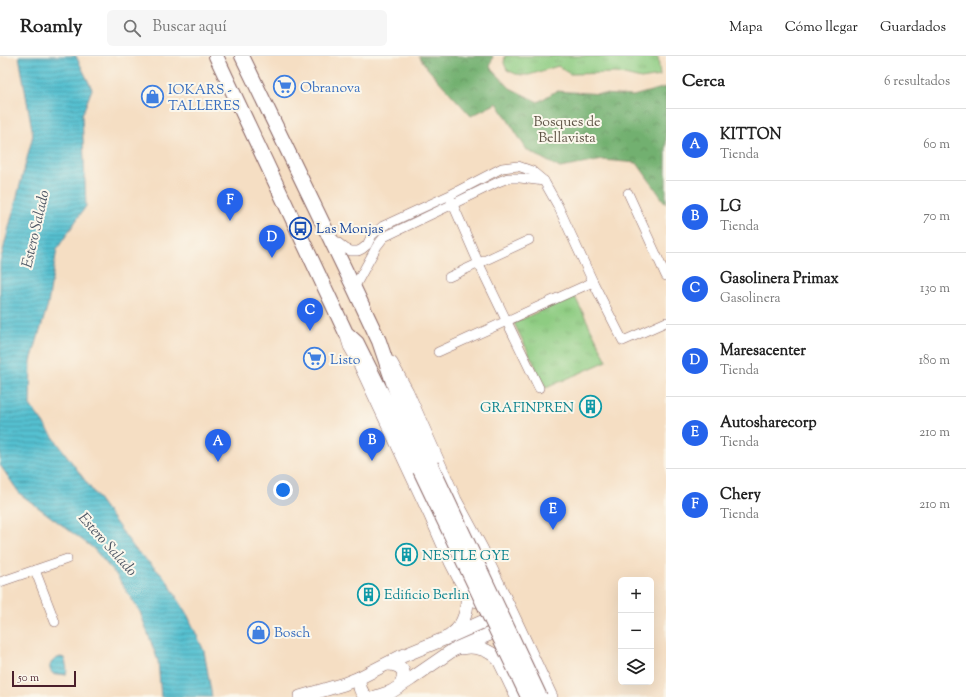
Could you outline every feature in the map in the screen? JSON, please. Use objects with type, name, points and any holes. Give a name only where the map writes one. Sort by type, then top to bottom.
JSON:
[{"type":"main road","points":[[216,56],[346,333],[357,343],[425,467],[540,697]]},
{"type":"main road","points":[[242,56],[379,341],[398,397],[425,467],[528,697]]},
{"type":"street","points":[[329,235],[346,249],[358,251],[367,245],[372,235],[383,226],[450,195],[502,168],[518,166],[532,171],[544,181],[558,206],[622,340],[666,322]]},
{"type":"street","points":[[354,288],[377,246],[384,237],[508,178],[544,181]]},
{"type":"street","points":[[628,193],[666,276]]},
{"type":"street","points":[[450,195],[479,264],[539,388]]},
{"type":"street","points":[[449,277],[529,240]]},
{"type":"street","points":[[438,352],[593,282]]},
{"type":"street","points":[[346,333],[350,346],[467,593],[475,601],[486,602],[494,597],[496,592],[496,582]]},
{"type":"street","points":[[379,341],[407,392],[455,500],[480,548],[551,697]]},
{"type":"street","points":[[0,582],[67,559]]},
{"type":"street","points":[[35,570],[55,622]]},
{"type":"street","points":[[444,639],[455,632],[462,622],[467,609],[467,593]]},
{"type":"street","points":[[300,697],[359,678],[400,658],[510,610]]},
{"type":"street","points":[[376,697],[391,692],[453,650],[516,623]]},
{"type":"street","points":[[453,650],[469,646],[490,652],[499,660],[517,697]]},
{"type":"street","points":[[508,678],[506,666],[514,655],[522,654],[527,656],[536,666]]},
{"type":"street","points":[[388,664],[399,666],[402,670],[404,678],[400,686]]},
{"type":"street","points":[[359,678],[360,689],[367,697]]},
{"type":"green space","name":"Bosques de Bellavista","points":[[419,56],[493,56],[490,67],[510,88],[538,102],[556,91],[633,96],[666,87],[666,204],[637,163],[603,160],[560,168],[527,150],[497,103],[471,116],[428,69]]},
{"type":"green space","points":[[505,56],[658,57],[660,76],[641,79],[616,73],[570,74],[558,66],[529,75],[523,75],[507,70],[504,63]]},
{"type":"green space","points":[[574,295],[607,361],[546,388],[514,323]]},
{"type":"water","name":"Estero Salado","points":[[19,56],[76,56],[92,89],[82,115],[86,206],[57,249],[48,304],[31,361],[30,405],[135,549],[166,579],[188,616],[204,651],[212,697],[161,697],[158,661],[140,612],[117,576],[93,548],[20,494],[0,465],[0,262],[33,135]]},
{"type":"water","points":[[57,658],[64,658],[66,664],[66,675],[55,675],[50,670],[50,664]]},
{"type":"place","name":"Obranova","points":[[284,87]]},
{"type":"place","name":"IOKARS - TALLERES","points":[[152,97]]},
{"type":"place","name":"Chery","points":[[230,221]]},
{"type":"place","name":"Las Monjas","points":[[300,228]]},
{"type":"place","name":"Maresacenter","points":[[272,258]]},
{"type":"place","name":"Gasolinera Primax","points":[[310,331]]},
{"type":"place","name":"Listo","points":[[314,359]]},
{"type":"place","name":"GRAFINPREN","points":[[590,407]]},
{"type":"place","name":"LG","points":[[372,461]]},
{"type":"place","name":"KITTON","points":[[218,462]]},
{"type":"place","name":"Autosharecorp","points":[[553,530]]},
{"type":"place","name":"NESTLE GYE","points":[[406,555]]},
{"type":"place","name":"Edificio Berlin","points":[[369,594]]},
{"type":"place","name":"Bosch","points":[[259,632]]}]
